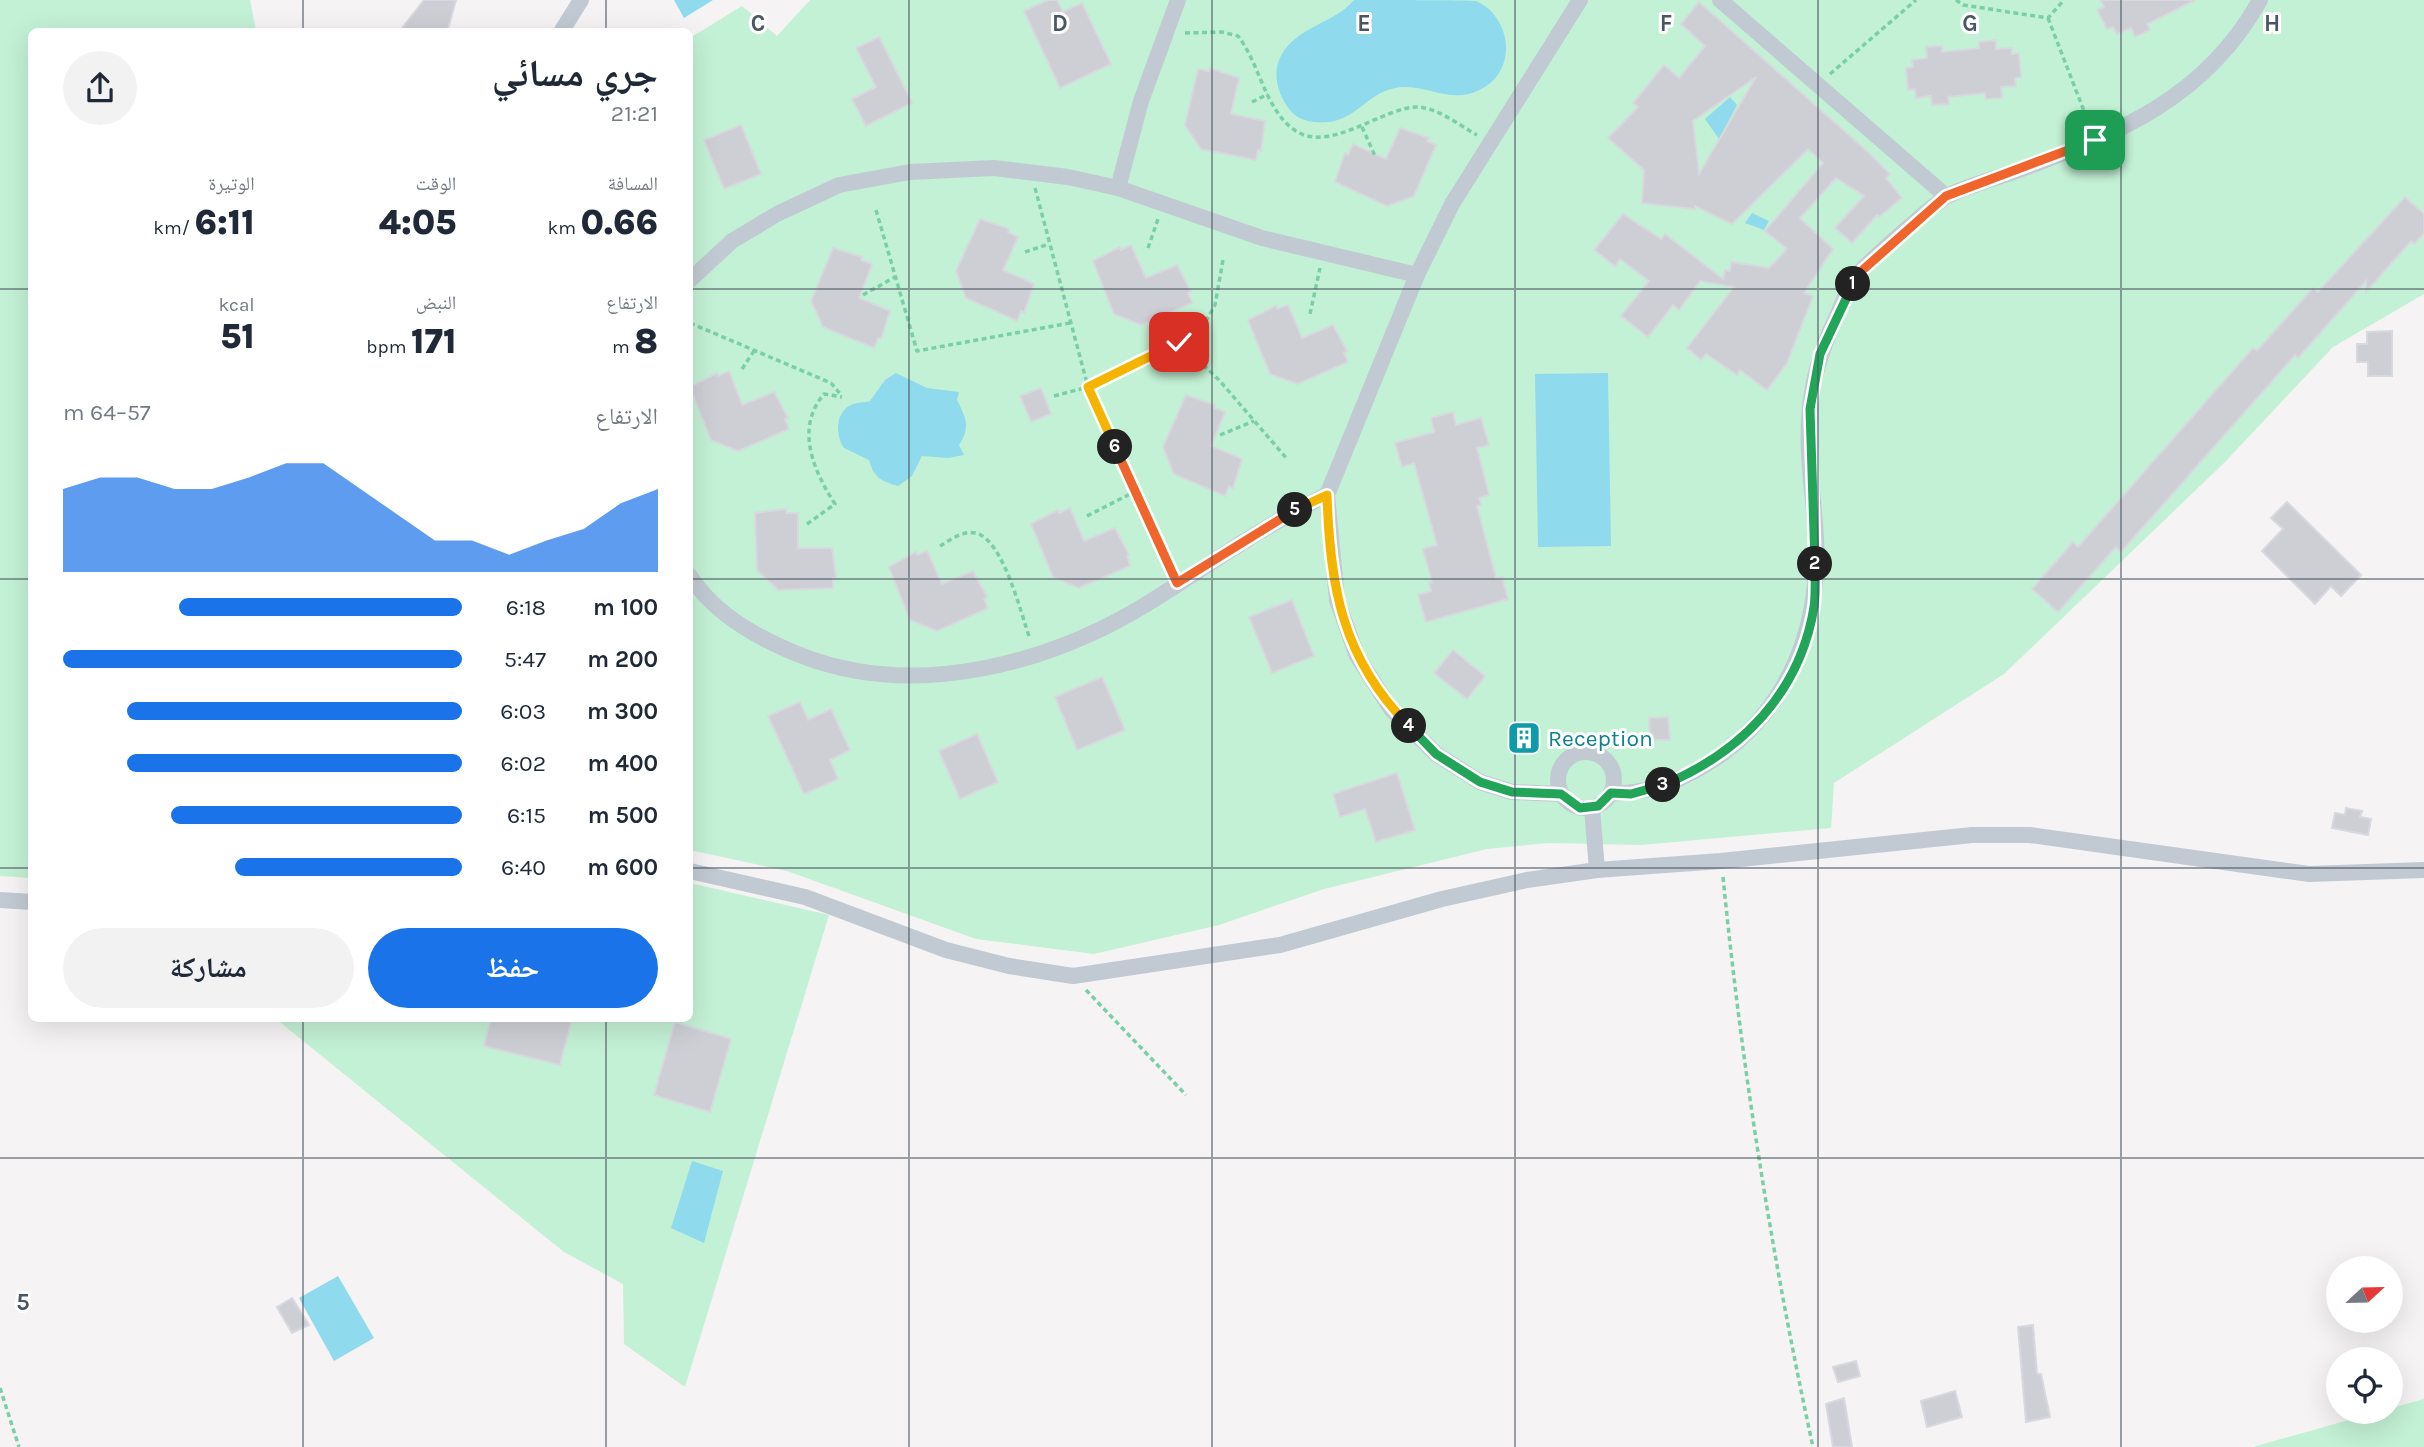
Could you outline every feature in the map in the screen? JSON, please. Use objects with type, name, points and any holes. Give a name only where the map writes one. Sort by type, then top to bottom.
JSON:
[{"type":"street","points":[[563,28],[580,0]]},
{"type":"street","points":[[1118,188],[1140,101],[1178,0]]},
{"type":"street","points":[[1561,794],[1558,783],[1565,761],[1574,755],[1585,752],[1606,761],[1612,770],[1611,793],[1603,802],[1592,808],[1580,808],[1561,794],[1512,792],[1480,782],[1436,754],[1391,709],[1357,656],[1337,600],[1327,495],[1417,275],[1452,204],[1580,0]]},
{"type":"street","points":[[1720,0],[1946,196]]},
{"type":"street","points":[[1611,793],[1631,794],[1698,771],[1742,740],[1778,699],[1800,653],[1814,607],[1816,540],[1811,484],[1810,409],[1820,354],[1857,275],[1946,196],[2141,120],[2199,79],[2245,28],[2260,0]]},
{"type":"street","points":[[693,277],[732,242],[776,214],[839,185],[910,172],[994,168],[1118,188],[1262,237],[1417,275]]},
{"type":"street","points":[[693,579],[737,624],[772,644],[836,668],[917,676],[982,669],[1037,657],[1102,627],[1150,602],[1266,525],[1327,495]]},
{"type":"street","points":[[1592,808],[1597,870]]},
{"type":"street","points":[[693,872],[805,897],[946,950],[1009,966],[1073,976],[1280,945],[1442,899],[1527,880],[1597,870],[1721,861],[1972,835],[2018,835],[2191,855],[2309,874],[2424,870]]},
{"type":"street","points":[[0,900],[28,902]]},
{"type":"path","points":[[1818,85],[1916,0]]},
{"type":"path","points":[[1956,0],[1963,5],[2048,18]]},
{"type":"path","points":[[2048,18],[2064,0]]},
{"type":"path","points":[[2048,18],[2095,140]]},
{"type":"path","points":[[1165,34],[1222,32],[1238,36],[1258,66],[1268,94],[1281,117],[1297,133],[1330,135],[1362,127],[1394,112],[1416,107],[1433,110],[1477,135]]},
{"type":"path","points":[[1252,102],[1268,94]]},
{"type":"path","points":[[1362,127],[1375,156]]},
{"type":"path","points":[[1031,173],[1088,387],[1177,583]]},
{"type":"path","points":[[1148,248],[1163,204]]},
{"type":"path","points":[[876,210],[917,351],[1070,323]]},
{"type":"path","points":[[1025,252],[1049,244]]},
{"type":"path","points":[[1310,314],[1324,253]]},
{"type":"path","points":[[1189,351],[1216,305],[1223,260]]},
{"type":"path","points":[[863,296],[895,277]]},
{"type":"path","points":[[693,324],[831,383],[842,397],[824,394],[812,408],[808,426],[810,453],[821,482],[835,504],[807,524]]},
{"type":"path","points":[[1054,396],[1088,387],[1179,342],[1219,380],[1287,460]]},
{"type":"path","points":[[742,369],[754,351]]},
{"type":"path","points":[[1220,435],[1254,421]]},
{"type":"path","points":[[1087,516],[1136,491]]},
{"type":"path","points":[[940,546],[956,535],[975,533],[991,541],[1002,561],[1037,657]]},
{"type":"path","points":[[1721,861],[1755,1145],[1784,1311],[1813,1447]]},
{"type":"path","points":[[1073,976],[1186,1095]]},
{"type":"path","points":[[0,1388],[19,1447]]},
{"type":"green space","points":[[0,0],[250,0],[255,28],[28,28],[28,878],[0,876]]},
{"type":"green space","points":[[810,0],[2424,0],[2424,294],[2333,347],[2224,463],[2004,674],[1834,783],[1831,828],[1641,845],[1548,843],[1487,849],[1324,889],[1219,925],[1094,954],[976,939],[787,871],[693,851],[693,36],[742,6],[777,36]]},
{"type":"green space","points":[[693,884],[829,915],[685,1387],[624,1344],[623,1284],[564,1252],[280,1022],[693,1022]]},
{"type":"green space","points":[[2424,1399],[2424,1447],[2253,1447],[2334,1424],[2403,1424],[2403,1405]]},
{"type":"water","points":[[674,0],[713,0],[684,18]]},
{"type":"water","points":[[1354,0],[1476,1],[1491,11],[1501,25],[1506,42],[1503,65],[1492,81],[1469,94],[1450,95],[1414,88],[1395,88],[1374,97],[1340,119],[1315,122],[1301,119],[1291,111],[1280,94],[1278,63],[1292,42],[1335,16]]},
{"type":"water","points":[[1730,97],[1737,105],[1719,139],[1705,119]]},
{"type":"water","points":[[1752,213],[1769,221],[1764,230],[1745,223]]},
{"type":"water","points":[[896,373],[927,388],[959,392],[957,400],[965,417],[966,428],[959,445],[964,455],[948,458],[922,456],[912,476],[898,486],[879,478],[869,460],[844,448],[838,430],[840,417],[847,407],[870,401],[885,380]]},
{"type":"water","points":[[1608,373],[1611,546],[1538,547],[1535,374]]},
{"type":"water","points":[[692,1161],[723,1171],[704,1243],[671,1228]]},
{"type":"water","points":[[338,1276],[374,1338],[334,1361],[299,1298]]},
{"type":"building","points":[[424,0],[456,0],[448,28],[402,28]]},
{"type":"building","points":[[1048,0],[1057,0],[1063,12],[1082,3],[1111,64],[1060,88],[1024,11]]},
{"type":"building","points":[[2101,0],[2195,0],[2147,24],[2150,30],[2135,37],[2131,28],[2117,34],[2113,27],[2107,29],[2097,10],[2104,7]]},
{"type":"building","points":[[1699,2],[1868,152],[1890,174],[1886,178],[1902,198],[1879,217],[1877,215],[1852,243],[1835,228],[1864,196],[1836,178],[1800,218],[1833,249],[1804,293],[1813,296],[1787,363],[1767,390],[1740,370],[1737,375],[1706,354],[1701,360],[1687,348],[1734,287],[1700,281],[1679,310],[1673,305],[1648,337],[1621,316],[1649,281],[1620,259],[1615,266],[1594,250],[1623,214],[1661,239],[1665,234],[1723,279],[1725,270],[1730,271],[1731,262],[1769,268],[1787,249],[1765,231],[1823,163],[1808,149],[1732,224],[1695,206],[1695,209],[1642,203],[1644,170],[1608,138],[1638,107],[1633,103],[1664,65],[1679,78],[1705,46],[1681,24]],"holes":[[[1756,77],[1699,174],[1693,121]]]},
{"type":"building","points":[[879,37],[912,103],[866,126],[852,99],[876,87],[856,48]]},
{"type":"building","points":[[1996,40],[1996,49],[2012,48],[2012,54],[2019,53],[2021,77],[2015,78],[2016,86],[2001,87],[2002,98],[1986,99],[1985,93],[1948,97],[1949,104],[1932,105],[1931,96],[1916,98],[1915,89],[1908,90],[1906,68],[1913,67],[1912,60],[1927,58],[1926,47],[1942,46],[1942,52],[1979,48],[1979,42]]},
{"type":"building","points":[[1210,68],[1239,78],[1231,114],[1265,121],[1261,151],[1258,150],[1256,160],[1201,149],[1185,125],[1198,69],[1209,71]]},
{"type":"building","points":[[741,125],[761,174],[724,189],[704,140]]},
{"type":"building","points":[[1400,128],[1429,138],[1427,141],[1436,145],[1414,196],[1387,206],[1335,182],[1345,153],[1348,155],[1353,144],[1386,159]]},
{"type":"building","points":[[2405,197],[2424,214],[2424,233],[2414,244],[2411,241],[2366,292],[2366,281],[2298,358],[2295,355],[2121,552],[2116,547],[2058,612],[2032,589],[2073,542],[2078,547],[2253,348],[2257,351],[2313,288],[2318,292]]},
{"type":"building","points":[[980,219],[1009,229],[1008,232],[1018,237],[1003,270],[1034,284],[1024,313],[1021,311],[1017,321],[966,298],[956,271]]},
{"type":"building","points":[[1131,245],[1146,278],[1177,265],[1191,292],[1188,293],[1192,303],[1141,325],[1114,314],[1093,261],[1120,247],[1121,250]]},
{"type":"building","points":[[833,248],[862,257],[861,260],[872,264],[859,298],[890,311],[881,339],[878,338],[874,348],[823,327],[811,301]]},
{"type":"building","points":[[1288,305],[1302,338],[1333,325],[1347,351],[1344,353],[1348,362],[1297,384],[1270,374],[1248,320],[1276,306],[1277,309]]},
{"type":"building","points":[[2392,331],[2392,376],[2368,376],[2368,362],[2357,362],[2357,344],[2367,344],[2367,332]]},
{"type":"building","points":[[729,371],[742,405],[774,392],[788,418],[785,419],[789,429],[738,451],[711,440],[693,395],[693,385],[717,373],[718,376]]},
{"type":"building","points":[[1041,388],[1051,414],[1031,422],[1020,396]]},
{"type":"building","points":[[1186,395],[1215,405],[1214,408],[1225,412],[1211,446],[1242,459],[1233,488],[1229,486],[1225,496],[1174,474],[1163,447]]},
{"type":"building","points":[[1453,412],[1456,425],[1481,418],[1489,445],[1477,448],[1489,495],[1479,498],[1481,505],[1477,506],[1496,578],[1502,577],[1508,599],[1426,622],[1418,595],[1431,591],[1429,583],[1432,582],[1423,549],[1437,545],[1414,463],[1402,467],[1395,443],[1434,432],[1431,418]]},
{"type":"building","points":[[2287,502],[2361,575],[2341,596],[2331,586],[2315,604],[2262,551],[2283,529],[2271,518]]},
{"type":"building","points":[[1070,508],[1084,541],[1115,528],[1129,555],[1130,566],[1079,588],[1053,577],[1031,524],[1058,510],[1059,513]]},
{"type":"building","points":[[786,509],[786,513],[798,513],[798,548],[832,548],[836,578],[833,578],[833,588],[778,590],[757,570],[755,513]]},
{"type":"building","points":[[927,551],[942,584],[973,571],[987,597],[984,599],[988,608],[937,631],[910,620],[889,567],[916,552],[917,555]]},
{"type":"building","points":[[1292,600],[1314,656],[1272,673],[1249,617]]},
{"type":"building","points":[[1453,650],[1485,676],[1467,699],[1434,673]]},
{"type":"building","points":[[1102,677],[1125,730],[1077,750],[1055,697]]},
{"type":"building","points":[[800,702],[808,720],[831,709],[850,750],[830,760],[838,779],[804,794],[768,716]]},
{"type":"building","points":[[1668,717],[1670,740],[1650,740],[1649,718]]},
{"type":"building","points":[[1537,726],[1539,749],[1519,750],[1518,727]]},
{"type":"building","points":[[977,734],[998,782],[960,799],[939,751]]},
{"type":"building","points":[[1397,773],[1415,830],[1376,842],[1365,809],[1340,817],[1333,794]]},
{"type":"building","points":[[2346,808],[2362,811],[2360,817],[2371,819],[2368,835],[2332,828],[2335,813],[2345,815]]},
{"type":"building","points":[[490,1022],[571,1022],[560,1065],[484,1046]]},
{"type":"building","points":[[675,1022],[731,1039],[710,1112],[654,1095]]},
{"type":"building","points":[[292,1298],[309,1325],[292,1333],[277,1307]]},
{"type":"building","points":[[2033,1325],[2037,1374],[2041,1374],[2050,1417],[2026,1422],[2018,1327]]},
{"type":"building","points":[[1856,1361],[1860,1376],[1838,1382],[1833,1367]]},
{"type":"building","points":[[1955,1391],[1962,1417],[1927,1427],[1921,1401]]},
{"type":"building","points":[[1844,1398],[1852,1447],[1833,1447],[1826,1404]]},
{"type":"place","name":"Reception","points":[[1524,738]]},
{"type":"route","points":[[1179,342],[1088,387],[1177,583],[1266,525],[1327,495],[1337,600],[1357,656],[1391,709],[1436,754],[1480,782],[1512,792],[1561,794],[1569,803],[1580,808],[1592,808],[1598,806],[1611,793],[1631,794],[1662,786],[1698,771],[1742,740],[1778,699],[1800,653],[1814,607],[1816,540],[1811,484],[1810,409],[1820,354],[1857,275],[1946,196],[2095,140]]}]
